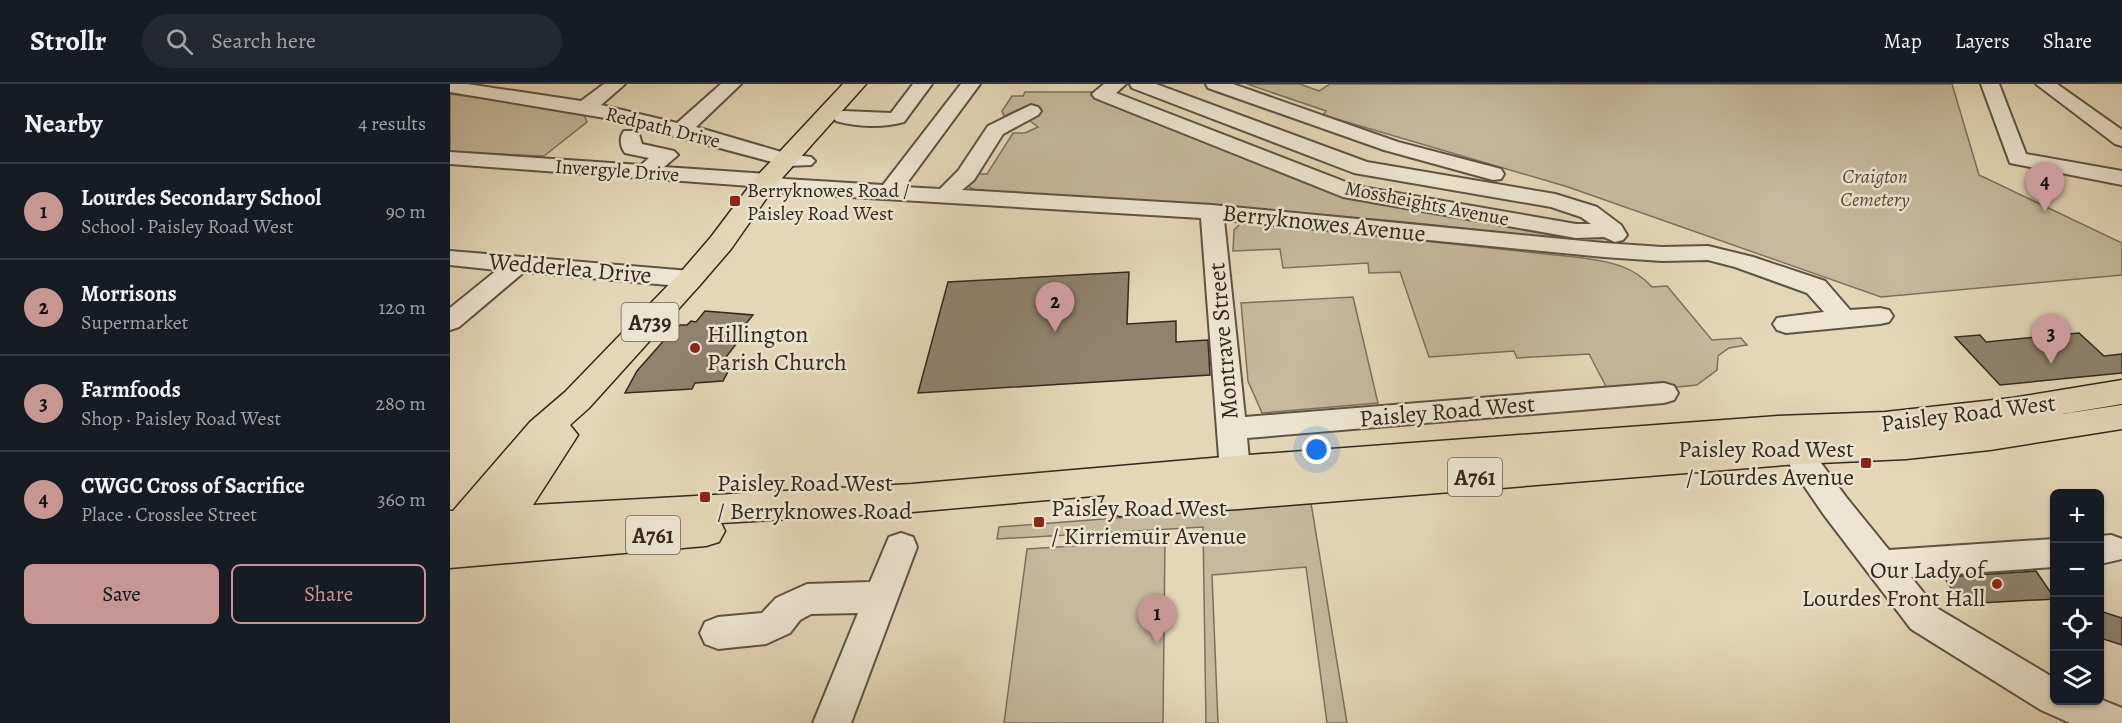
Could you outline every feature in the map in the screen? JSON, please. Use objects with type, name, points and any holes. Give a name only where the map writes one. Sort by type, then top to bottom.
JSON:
[{"type":"main road","name":"A739","points":[[467,532],[542,431],[577,400],[690,279],[796,160],[855,84]]},
{"type":"main road","name":"A739","points":[[796,160],[843,117],[873,84]]},
{"type":"main road","name":"Paisley Road West","points":[[467,532],[524,521],[594,515],[828,511],[933,512],[1239,495],[1788,439],[1885,424],[1959,417],[2122,392]]},
{"type":"main road","name":"A739","points":[[467,532],[543,464],[565,428],[577,400]]},
{"type":"main road","name":"Paisley Road West","points":[[467,532],[782,524],[828,511],[923,497],[1235,470],[1788,439],[1948,442],[2122,417]]},
{"type":"main road","points":[[543,464],[548,497],[554,505],[569,513],[594,515]]},
{"type":"street","points":[[585,108],[616,84]]},
{"type":"street","points":[[682,129],[732,84]]},
{"type":"street","points":[[843,117],[882,120],[897,118],[923,84]]},
{"type":"street","points":[[889,192],[971,84]]},
{"type":"street","name":"Mossheights Avenue","points":[[1117,84],[1102,93],[1351,192],[1576,231],[1613,230]]},
{"type":"street","name":"Mossheights Avenue","points":[[1139,84],[1362,168],[1555,201],[1589,212],[1613,230]]},
{"type":"street","name":"Mossheights Avenue","points":[[1215,84],[1391,146],[1528,186],[1555,201]]},
{"type":"street","points":[[1990,84],[2018,159],[2122,178]]},
{"type":"street","points":[[2045,84],[2122,140]]},
{"type":"street","name":"Redpath Drive","points":[[450,86],[481,88],[585,108],[682,129],[796,160]]},
{"type":"street","points":[[947,195],[957,182],[966,176],[995,130],[1022,120]]},
{"type":"street","points":[[631,135],[632,148],[720,162]]},
{"type":"street","points":[[644,171],[667,155]]},
{"type":"street","name":"Invergyle Drive","points":[[450,158],[644,171],[775,183]]},
{"type":"street","name":"Berryknowes Avenue","points":[[775,183],[1212,212],[1625,251],[1708,253],[1744,262],[1816,287],[1844,319]]},
{"type":"street","name":"Montrave Street","points":[[1212,212],[1235,470]]},
{"type":"street","points":[[1613,230],[1625,251]]},
{"type":"street","name":"Wedderlea Drive","points":[[450,258],[690,279]]},
{"type":"street","points":[[450,321],[519,264]]},
{"type":"street","points":[[1786,324],[1880,316]]},
{"type":"street","name":"Paisley Road West","points":[[1231,429],[1664,393]]},
{"type":"street","points":[[1788,439],[1835,506],[1923,618],[2050,695]]},
{"type":"street","points":[[832,723],[901,547]]},
{"type":"street","points":[[1881,565],[2050,553]]},
{"type":"street","points":[[718,633],[766,628],[778,622],[788,609],[807,599],[882,597]]},
{"type":"street","points":[[2072,705],[2113,723]]},
{"type":"green space","name":"Craigton Cemetery","points":[[1247,84],[1300,84],[1319,91],[1330,84],[1952,84],[1979,175],[2122,243],[2122,275],[1881,297],[1568,187],[1323,115],[1326,111]]},
{"type":"green space","points":[[1025,92],[1108,92],[1331,182],[1609,235],[1609,241],[1601,245],[1445,226],[1210,206],[975,190],[969,187],[968,184],[977,174],[987,174],[1013,133],[1025,133],[1038,127],[1030,121],[1040,114],[1026,106],[1004,116],[1002,111],[1012,96],[1023,96]]},
{"type":"green space","points":[[450,94],[583,113],[587,122],[544,156],[450,152]]},
{"type":"green space","points":[[1240,224],[1263,224],[1584,258],[1612,263],[1637,274],[1652,287],[1667,286],[1712,340],[1741,338],[1747,345],[1729,348],[1718,356],[1717,370],[1697,385],[1610,394],[1589,354],[1517,358],[1514,351],[1429,357],[1400,272],[1369,273],[1368,263],[1283,268],[1280,249],[1233,251],[1234,230]]},
{"type":"green space","points":[[1353,297],[1378,403],[1262,413],[1248,381],[1241,303]]},
{"type":"green space","points":[[1311,503],[1347,723],[1327,723],[1306,567],[1212,575],[1218,723],[1206,723],[1203,527],[997,539],[999,527]]},
{"type":"green space","points":[[1165,540],[1163,723],[1004,723],[1027,549]]},
{"type":"building","points":[[1129,272],[1127,324],[1176,321],[1176,342],[1208,340],[1210,375],[918,393],[948,282]]},
{"type":"building","name":"Hillington Parish Church","points":[[705,311],[753,315],[741,330],[745,331],[738,339],[740,339],[723,361],[734,360],[723,381],[695,383],[692,389],[625,393],[637,371],[673,330],[691,321],[696,322]]},
{"type":"building","points":[[2079,333],[2104,356],[2122,354],[2122,373],[2000,385],[1955,337],[1980,335],[1986,342]]},
{"type":"building","name":"Our Lady of Lourdes Front Hall","points":[[2036,571],[2050,592],[2050,599],[1961,604],[1944,577]]},
{"type":"building","points":[[2104,612],[2122,618],[2122,645],[2104,639]]},
{"type":"place","name":"Berryknowes Road / Paisley Road West","points":[[735,201]]},
{"type":"place","name":"CWGC Cross of Sacrifice","points":[[2045,212]]},
{"type":"place","name":"Morrisons","points":[[1055,332]]},
{"type":"place","name":"Hillington Parish Church","points":[[695,348]]},
{"type":"place","name":"Farmfoods","points":[[2051,364]]},
{"type":"place","name":"Paisley Road West / Lourdes Avenue","points":[[1866,463]]},
{"type":"place","name":"Paisley Road West / Berryknowes Road","points":[[705,497]]},
{"type":"place","name":"Paisley Road West / Kirriemuir Avenue","points":[[1039,522]]},
{"type":"place","name":"Our Lady of Lourdes Front Hall","points":[[1997,584]]},
{"type":"place","name":"Lourdes Secondary School","points":[[1157,644]]}]
